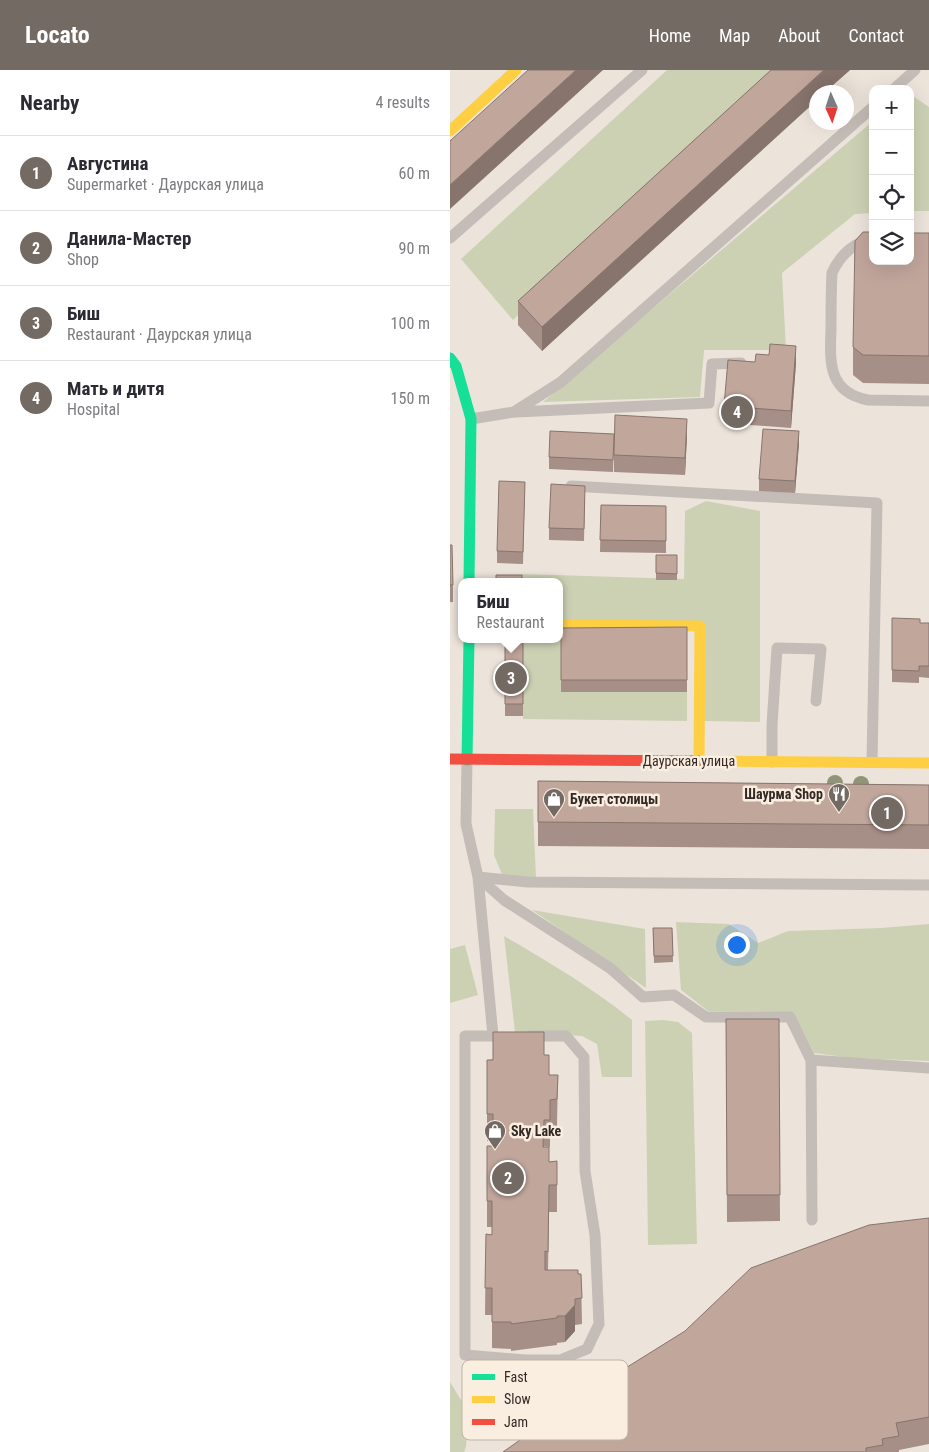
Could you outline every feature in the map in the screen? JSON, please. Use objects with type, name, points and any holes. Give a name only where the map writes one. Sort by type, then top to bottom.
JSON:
[{"type":"street","points":[[450,131],[516,70]]},
{"type":"street","points":[[450,358],[456,366],[472,419],[470,578]]},
{"type":"street","points":[[563,625],[700,626],[698,761]]},
{"type":"street","points":[[467,760],[469,643]]},
{"type":"street","name":"Даурская улица","points":[[450,759],[929,762]]},
{"type":"lane","points":[[495,70],[497,88]]},
{"type":"lane","points":[[450,238],[642,70]]},
{"type":"lane","points":[[898,85],[915,70]]},
{"type":"lane","points":[[514,412],[562,382],[869,111]]},
{"type":"lane","points":[[869,239],[852,246],[843,254],[832,274],[831,369],[841,387],[849,394],[859,398],[868,400],[929,401]]},
{"type":"lane","points":[[472,419],[514,412],[709,403],[712,364],[749,363]]},
{"type":"lane","points":[[567,486],[877,503],[872,762]]},
{"type":"lane","points":[[772,762],[772,726],[777,648],[821,649],[816,701]]},
{"type":"lane","points":[[467,760],[466,824],[478,877],[498,1036],[464,1036],[465,1355],[525,1360],[560,1360],[587,1349],[599,1324],[595,1235],[585,1171],[584,1057],[566,1036],[520,1036]]},
{"type":"lane","points":[[478,877],[527,882],[929,885]]},
{"type":"lane","points":[[478,877],[504,900],[610,968],[643,997],[674,995],[706,1017],[790,1017],[811,1060],[812,1220]]},
{"type":"lane","points":[[811,1060],[929,1068]]},
{"type":"green space","points":[[667,70],[781,70],[513,320],[461,259]]},
{"type":"green space","points":[[914,97],[929,107],[929,211],[914,211]]},
{"type":"green space","points":[[869,124],[869,213],[855,214],[782,273],[786,350],[704,350],[700,397],[543,402]]},
{"type":"green space","points":[[706,501],[760,511],[760,722],[704,721],[704,623],[563,622],[563,578],[522,578],[522,574],[684,579],[685,511]]},
{"type":"green space","points":[[523,643],[561,643],[561,692],[687,692],[687,721],[523,719]]},
{"type":"green space","points":[[495,809],[533,809],[536,878],[503,877],[494,855]]},
{"type":"green space","points":[[532,910],[645,929],[646,988]]},
{"type":"green space","points":[[676,922],[729,924],[758,943],[788,931],[881,928],[929,924],[929,1061],[852,1058],[814,1053],[793,1012],[708,1011],[681,990]]},
{"type":"green space","points":[[504,936],[586,986],[632,1020],[632,1077],[602,1077],[597,1044],[582,1036],[515,1032]]},
{"type":"green space","points":[[465,945],[478,995],[450,1003],[450,949]]},
{"type":"green space","points":[[663,1020],[678,1022],[692,1033],[697,1244],[648,1245],[645,1021]]},
{"type":"green space","points":[[450,1382],[462,1402],[462,1440],[467,1440],[464,1452],[450,1452]]},
{"type":"building","points":[[528,70],[576,70],[450,185],[450,141]]},
{"type":"building","points":[[771,70],[824,70],[542,327],[518,301]]},
{"type":"building","points":[[863,232],[869,232],[869,265],[914,265],[914,233],[929,233],[929,356],[863,355],[853,347],[855,241]]},
{"type":"building","points":[[770,344],[796,346],[791,411],[724,406],[728,360],[755,362],[756,354],[769,355]]},
{"type":"building","points":[[615,415],[687,419],[685,458],[614,455]]},
{"type":"building","points":[[763,429],[799,431],[795,481],[759,479]]},
{"type":"building","points":[[550,431],[614,434],[613,460],[549,457]]},
{"type":"building","points":[[499,481],[525,482],[523,552],[497,551]]},
{"type":"building","points":[[551,484],[585,486],[584,529],[549,528]]},
{"type":"building","points":[[601,505],[666,506],[666,541],[600,540]]},
{"type":"building","points":[[450,545],[452,545],[453,585],[450,585]]},
{"type":"building","points":[[656,555],[677,555],[677,574],[656,573]]},
{"type":"building","points":[[496,575],[522,575],[522,578],[496,578]]},
{"type":"building","points":[[892,618],[920,619],[920,623],[929,623],[929,666],[919,666],[919,671],[892,670]]},
{"type":"building","points":[[687,627],[687,680],[561,680],[563,628]]},
{"type":"building","points":[[505,643],[523,643],[523,704],[505,704]]},
{"type":"building","points":[[538,781],[929,785],[929,825],[538,822]]},
{"type":"building","points":[[653,928],[672,928],[673,956],[654,956]]},
{"type":"building","points":[[726,1019],[779,1019],[780,1195],[727,1195]]},
{"type":"building","points":[[493,1032],[544,1032],[544,1055],[549,1055],[549,1075],[558,1075],[557,1099],[550,1100],[550,1120],[544,1120],[543,1147],[549,1147],[549,1162],[557,1161],[557,1185],[549,1185],[548,1252],[545,1251],[545,1270],[578,1270],[578,1274],[581,1274],[582,1298],[575,1299],[575,1305],[565,1316],[557,1316],[557,1318],[511,1324],[511,1322],[492,1322],[492,1288],[485,1288],[486,1234],[492,1235],[492,1201],[487,1201],[487,1146],[493,1146],[493,1114],[487,1114],[487,1060],[493,1060]]},
{"type":"building","points":[[929,1218],[929,1417],[896,1423],[899,1436],[882,1439],[883,1445],[866,1448],[866,1452],[503,1452],[520,1440],[628,1440],[628,1367],[685,1331],[751,1268],[869,1225]]},
{"type":"traffic: fast","points":[[450,358],[456,366],[471,419],[469,578]]},
{"type":"traffic: fast","points":[[467,760],[469,643]]},
{"type":"traffic: slow","points":[[450,131],[516,70]]},
{"type":"traffic: slow","points":[[563,625],[700,626],[699,761]]},
{"type":"traffic: slow","points":[[699,761],[929,763]]},
{"type":"traffic: jam","points":[[450,759],[699,761]]},
{"type":"place","name":"Мать и дитя","points":[[737,412]]},
{"type":"place","name":"Биш","points":[[511,678]]},
{"type":"place","name":"Шаурма Shop","points":[[839,813]]},
{"type":"place","name":"Августина","points":[[887,813]]},
{"type":"place","name":"Букет столицы","points":[[554,818]]},
{"type":"place","name":"Sky Lake","points":[[495,1150]]},
{"type":"place","name":"Данила-Мастер","points":[[508,1178]]}]
